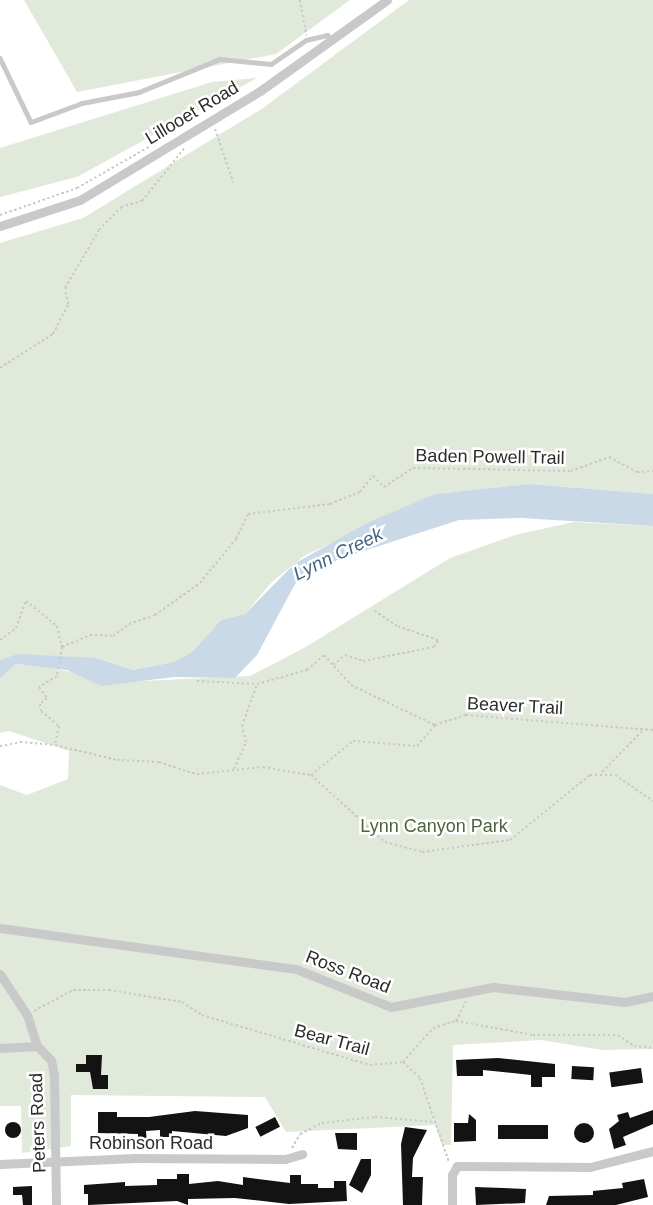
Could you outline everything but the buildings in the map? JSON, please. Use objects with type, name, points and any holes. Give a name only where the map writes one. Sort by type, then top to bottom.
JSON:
[{"type":"street","name":"Lillooet Road","points":[[0,226],[80,200],[212,120],[332,40],[387,0]]},
{"type":"street","name":"Ross Road","points":[[0,928],[296,969],[391,1007],[493,987],[625,1002],[653,996]]},
{"type":"street","points":[[0,974],[27,1015],[36,1046],[0,1048]]},
{"type":"street","name":"Peters Road","points":[[36,1046],[51,1060],[54,1075],[56,1205]]},
{"type":"street","points":[[452,1205],[453,1168],[590,1167],[653,1151]]},
{"type":"street","name":"Robinson Road","points":[[0,1164],[56,1161],[285,1158],[302,1154]]},
{"type":"lane","points":[[0,58],[31,122],[82,103],[139,92],[220,59],[271,64],[306,40],[327,35],[332,40]]},
{"type":"path","points":[[300,0],[306,40]]},
{"type":"path","points":[[212,120],[233,182]]},
{"type":"path","points":[[0,368],[53,334],[68,304],[65,288],[99,230],[121,207],[142,201],[191,140]]},
{"type":"path","points":[[0,215],[77,188],[152,145]]},
{"type":"path","name":"Baden Powell Trail","points":[[62,647],[90,634],[113,636],[129,624],[155,615],[200,583],[236,539],[248,514],[330,504],[360,492],[373,476],[384,487],[413,468],[571,471],[609,457],[637,472],[653,471]]},
{"type":"path","points":[[0,640],[16,628],[30,601],[57,626],[62,647],[57,676],[39,688],[47,698],[40,704],[41,711],[60,726],[55,745]]},
{"type":"path","points":[[333,665],[344,655],[363,661],[434,647],[438,640],[397,626],[375,611]]},
{"type":"path","points":[[197,681],[257,684],[307,670],[324,655],[351,685],[435,725],[416,746],[353,742],[311,775]]},
{"type":"path","points":[[234,769],[246,742],[242,726],[257,684]]},
{"type":"path","name":"Beaver Trail","points":[[435,725],[466,715],[653,730]]},
{"type":"path","points":[[0,746],[20,742],[55,745],[117,760],[159,762],[197,774],[263,767],[311,775],[385,842],[422,852],[510,840],[580,782],[601,773],[642,730]]},
{"type":"path","points":[[601,773],[629,781],[653,802]]},
{"type":"path","name":"Bear Trail","points":[[27,1015],[72,990],[108,990],[182,1002],[202,1015],[363,1063],[403,1062]]},
{"type":"path","points":[[456,1021],[467,1000],[475,999]]},
{"type":"path","points":[[453,1168],[420,1078],[403,1062],[433,1028],[456,1021],[533,1036],[618,1034],[634,1046],[653,1048]]},
{"type":"path","points":[[285,1158],[300,1134],[322,1123],[376,1117],[436,1122]]},
{"type":"green space","points":[[24,0],[350,0],[276,54],[77,92]]},
{"type":"green space","points":[[409,0],[653,0],[653,494],[530,484],[435,494],[304,556],[272,582],[245,614],[221,620],[192,652],[174,662],[133,670],[96,658],[0,660],[0,243],[83,218],[263,108]]},
{"type":"green space","points":[[257,78],[77,177],[0,197],[0,148],[212,82]]},
{"type":"green space","name":"Lynn Canyon Park","points":[[574,522],[653,526],[653,1049],[602,1050],[541,1040],[453,1045],[451,1145],[442,1145],[435,1125],[286,1132],[265,1097],[71,1095],[71,1146],[22,1153],[21,1106],[0,1106],[0,785],[27,795],[68,779],[69,751],[9,731],[0,733],[0,678],[7,669],[16,664],[47,667],[121,682],[250,676],[304,648],[450,558],[515,535]]},
{"type":"water","name":"Lynn Creek","points":[[530,484],[653,494],[653,526],[521,518],[459,520],[339,559],[295,584],[257,655],[235,678],[174,677],[101,686],[67,670],[16,664],[0,678],[0,660],[18,654],[96,658],[133,670],[174,662],[192,652],[221,620],[245,614],[294,564],[365,524],[435,494]]}]
